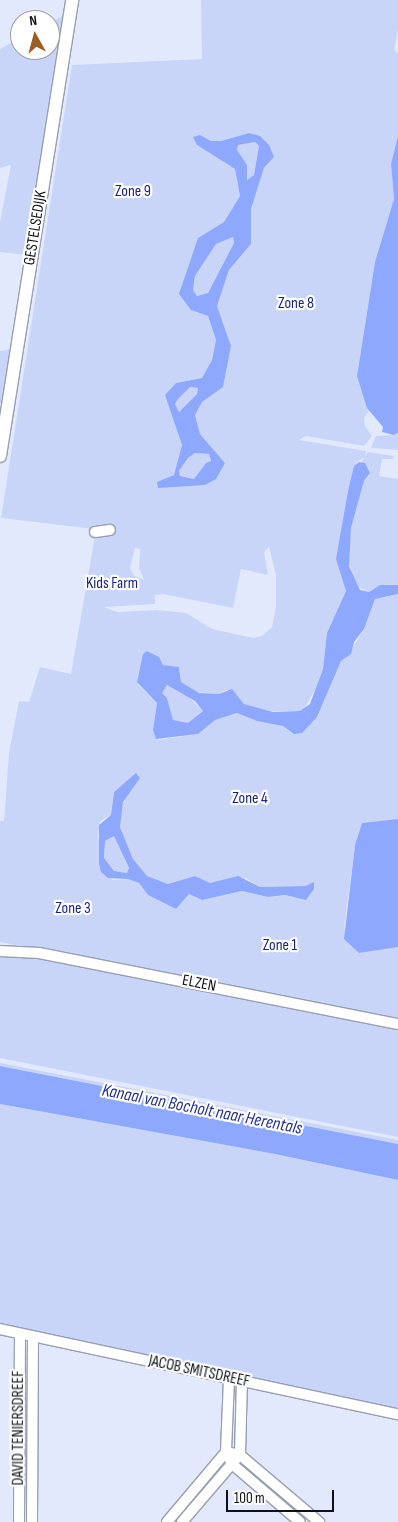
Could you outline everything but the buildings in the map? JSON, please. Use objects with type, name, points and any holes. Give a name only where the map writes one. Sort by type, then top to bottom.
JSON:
[{"type":"main road","name":"GESTELSEDIJK","points":[[0,456],[72,0]]},
{"type":"street","points":[[95,532],[110,530]]},
{"type":"street","name":"ELZEN","points":[[0,951],[39,953],[398,1024]]},
{"type":"street","name":"JACOB SMITSDREEF","points":[[0,1329],[398,1414]]},
{"type":"street","name":"DAVID TENIERSDREEF","points":[[19,1522],[20,1334]]},
{"type":"street","name":"DAVID TENIERSDREEF","points":[[32,1522],[33,1337]]},
{"type":"street","points":[[229,1379],[226,1452],[232,1464],[300,1522]]},
{"type":"street","points":[[182,1522],[240,1455],[242,1381]]},
{"type":"street","points":[[226,1452],[240,1455],[319,1522]]},
{"type":"street","points":[[167,1522],[226,1452]]},
{"type":"green space","points":[[201,0],[398,0],[398,30],[394,50],[398,54],[398,136],[391,164],[394,199],[375,262],[358,369],[359,382],[369,411],[364,418],[365,426],[372,436],[364,446],[306,436],[299,440],[366,451],[365,457],[356,463],[348,491],[337,557],[346,591],[327,633],[323,669],[316,688],[303,711],[270,711],[244,704],[237,695],[226,690],[219,694],[197,692],[181,682],[180,670],[163,665],[149,651],[137,677],[139,685],[157,703],[154,722],[158,740],[198,734],[215,720],[237,713],[283,726],[292,732],[303,730],[318,715],[341,661],[347,657],[364,629],[375,599],[398,594],[398,819],[362,823],[355,845],[344,928],[359,953],[398,947],[398,1020],[0,942],[0,821],[4,821],[9,753],[19,701],[29,702],[40,667],[71,674],[95,536],[94,529],[1,518],[72,65],[202,59]],"holes":[[[249,133],[274,157],[264,168],[251,209],[251,244],[229,270],[217,306],[231,346],[223,386],[202,402],[195,415],[200,434],[225,463],[205,485],[157,482],[174,475],[182,445],[166,395],[176,383],[202,378],[212,360],[216,340],[208,316],[191,310],[198,238],[224,222],[240,196],[235,169],[197,145],[200,135],[211,141],[221,141]],[[269,547],[276,575],[276,607],[272,627],[262,636],[253,638],[212,629],[186,613],[157,610],[117,612],[104,607],[155,604],[155,595],[163,594],[233,608],[241,569],[268,575],[264,552]],[[135,548],[140,549],[139,568],[144,580],[134,576],[130,568]],[[128,781],[128,794],[120,809],[120,827],[133,859],[147,876],[168,884],[195,876],[210,883],[246,878],[259,887],[305,886],[313,883],[295,898],[285,895],[268,897],[242,891],[202,900],[189,894],[176,909],[148,895],[139,883],[128,879],[112,880],[98,837],[100,821],[111,815],[114,792]]]},
{"type":"green space","points":[[66,14],[60,52],[60,17]]},
{"type":"green space","points":[[10,44],[10,60],[59,60],[28,255],[0,252],[0,222],[11,165],[0,168],[0,49]]},
{"type":"green space","points":[[255,142],[259,146],[254,175],[247,180],[246,165],[237,150],[238,145]]},
{"type":"green space","points":[[233,237],[234,243],[208,293],[197,296],[193,290],[195,276],[216,244]]},
{"type":"green space","points":[[13,349],[3,404],[0,403],[0,351]]},
{"type":"green space","points":[[190,387],[198,388],[197,394],[179,412],[175,404]]},
{"type":"green space","points":[[382,430],[398,435],[398,450],[371,448],[376,436],[394,435]]},
{"type":"green space","points":[[368,452],[394,456],[393,459],[382,459],[379,476],[398,479],[398,585],[380,585],[369,592],[357,586],[347,558],[351,528],[364,481],[369,476],[362,461]]},
{"type":"green space","points":[[195,453],[209,454],[211,461],[194,479],[180,476],[179,471],[188,458]]},
{"type":"green space","points":[[164,686],[170,686],[190,698],[203,711],[188,723],[173,720],[167,699],[162,693]]},
{"type":"green space","points":[[114,836],[129,869],[127,873],[114,871],[104,858],[105,841]]},
{"type":"green space","points":[[13,953],[398,1028],[398,1137],[0,1058],[0,956]]},
{"type":"green space","points":[[0,1063],[398,1140],[398,1144],[0,1066]]},
{"type":"green space","points":[[0,1104],[275,1154],[398,1180],[398,1409],[0,1325]]},
{"type":"water","points":[[249,133],[260,136],[269,145],[274,157],[264,168],[251,209],[251,244],[229,270],[217,306],[231,346],[223,387],[202,402],[195,415],[200,434],[225,463],[216,479],[205,485],[158,488],[157,482],[174,475],[182,445],[165,395],[176,383],[202,378],[212,360],[216,340],[208,316],[191,310],[179,294],[198,238],[224,222],[240,196],[235,169],[197,145],[193,137],[200,135],[211,141],[221,141]],"holes":[[[255,142],[259,146],[254,175],[247,180],[247,165],[237,150],[238,145]],[[233,237],[234,243],[208,293],[197,296],[193,290],[195,276],[216,244]],[[190,387],[198,388],[197,394],[179,412],[175,404]],[[195,453],[209,454],[211,461],[206,463],[194,479],[180,476],[179,471],[188,458]]]},
{"type":"water","points":[[398,136],[398,433],[394,435],[382,432],[383,427],[367,408],[357,376],[375,262],[394,199],[391,164]]},
{"type":"water","points":[[359,462],[365,463],[370,473],[364,481],[351,528],[349,566],[360,590],[369,592],[380,585],[398,585],[398,594],[375,599],[364,629],[354,642],[351,654],[341,661],[317,717],[302,733],[294,734],[283,726],[257,721],[237,713],[215,720],[198,734],[156,739],[153,730],[157,703],[137,682],[143,654],[147,651],[159,657],[163,665],[179,667],[181,682],[199,693],[219,694],[232,689],[244,704],[273,712],[300,711],[310,704],[323,669],[327,633],[346,591],[336,559],[354,466]],"holes":[[[167,685],[195,701],[203,711],[188,723],[173,720],[167,698],[162,693]]]},
{"type":"water","points":[[136,773],[140,778],[123,802],[120,827],[133,859],[147,876],[168,884],[195,876],[210,883],[238,876],[260,887],[305,886],[314,882],[314,889],[306,900],[285,895],[268,897],[242,891],[202,900],[189,894],[176,909],[148,895],[139,883],[128,879],[108,878],[101,872],[99,864],[99,825],[111,815],[114,792]],"holes":[[[114,836],[129,868],[127,873],[114,871],[104,858],[105,841]]]},
{"type":"water","points":[[398,819],[398,947],[359,953],[344,939],[355,845],[362,823]]},
{"type":"water","name":"Kanaal van Bocholt naar Herentals","points":[[0,1066],[398,1144],[398,1180],[275,1154],[0,1104]]},
{"type":"park label","name":"Zone 9","points":[[133,192]]},
{"type":"park label","name":"Zone 8","points":[[296,304]]},
{"type":"park label","name":"Kids Farm","points":[[112,584]]},
{"type":"park label","name":"Zone 4","points":[[250,799]]},
{"type":"park label","name":"Zone 3","points":[[73,909]]},
{"type":"park label","name":"Zone 1","points":[[280,946]]}]
